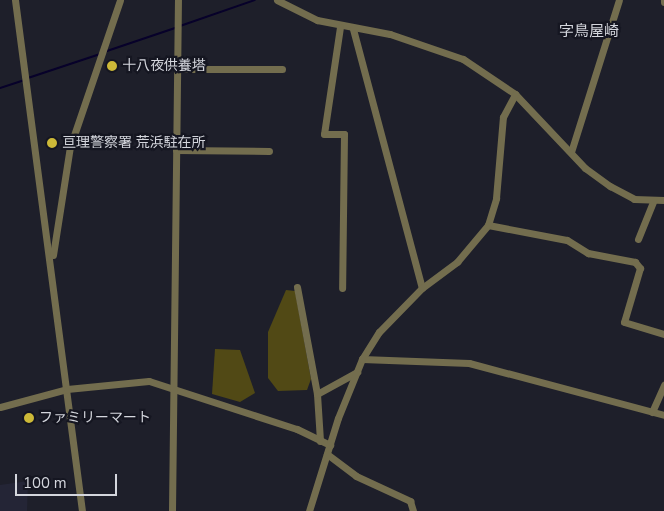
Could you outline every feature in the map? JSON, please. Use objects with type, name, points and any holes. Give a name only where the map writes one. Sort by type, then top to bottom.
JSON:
[{"type":"street","points":[[16,0],[52,262],[82,511]]},
{"type":"street","points":[[52,262],[70,147],[102,47],[120,0]]},
{"type":"street","points":[[172,511],[178,0]]},
{"type":"street","points":[[277,0],[340,27],[390,34],[463,59],[515,94],[571,152],[610,186],[634,199],[653,202],[664,200]]},
{"type":"street","points":[[571,152],[619,0]]},
{"type":"street","points":[[340,27],[324,134],[344,134],[342,288]]},
{"type":"street","points":[[353,29],[422,288]]},
{"type":"street","points":[[177,69],[282,68]]},
{"type":"street","points":[[309,511],[330,445],[362,359],[379,332],[422,288],[457,262],[488,225],[496,198],[503,117],[515,94]]},
{"type":"street","points":[[176,150],[269,151]]},
{"type":"street","points":[[638,239],[653,202]]},
{"type":"street","points":[[488,225],[567,240],[588,253],[635,262],[640,268],[624,322],[664,334]]},
{"type":"street","points":[[297,287],[317,394],[320,441]]},
{"type":"street","points":[[362,359],[469,363],[664,415]]},
{"type":"street","points":[[317,394],[357,372]]},
{"type":"street","points":[[0,407],[67,389],[149,381],[173,386],[298,430],[330,445]]},
{"type":"street","points":[[652,412],[664,385]]},
{"type":"street","points":[[327,454],[356,476],[410,501],[413,511]]},
{"type":"shaded area","points":[[286,290],[295,291],[311,379],[307,390],[278,391],[268,378],[268,332]]},
{"type":"shaded area","points":[[215,349],[240,350],[255,393],[240,402],[212,394]]},
{"type":"shaded area","points":[[28,481],[27,511],[0,511],[0,485]]},
{"type":"waterway","points":[[180,26],[255,0]]},
{"type":"waterway","points":[[104,52],[175,28]]},
{"type":"waterway","points":[[28,78],[100,54]]},
{"type":"waterway","points":[[0,88],[24,80]]},
{"type":"place","name":"十八夜供養塔","points":[[112,66]]},
{"type":"place","name":"亘理警察署 荒浜駐在所","points":[[52,143]]},
{"type":"place","name":"ファミリーマート","points":[[29,418]]},
{"type":"district","name":"字鳥屋崎","points":[[589,32]]}]
